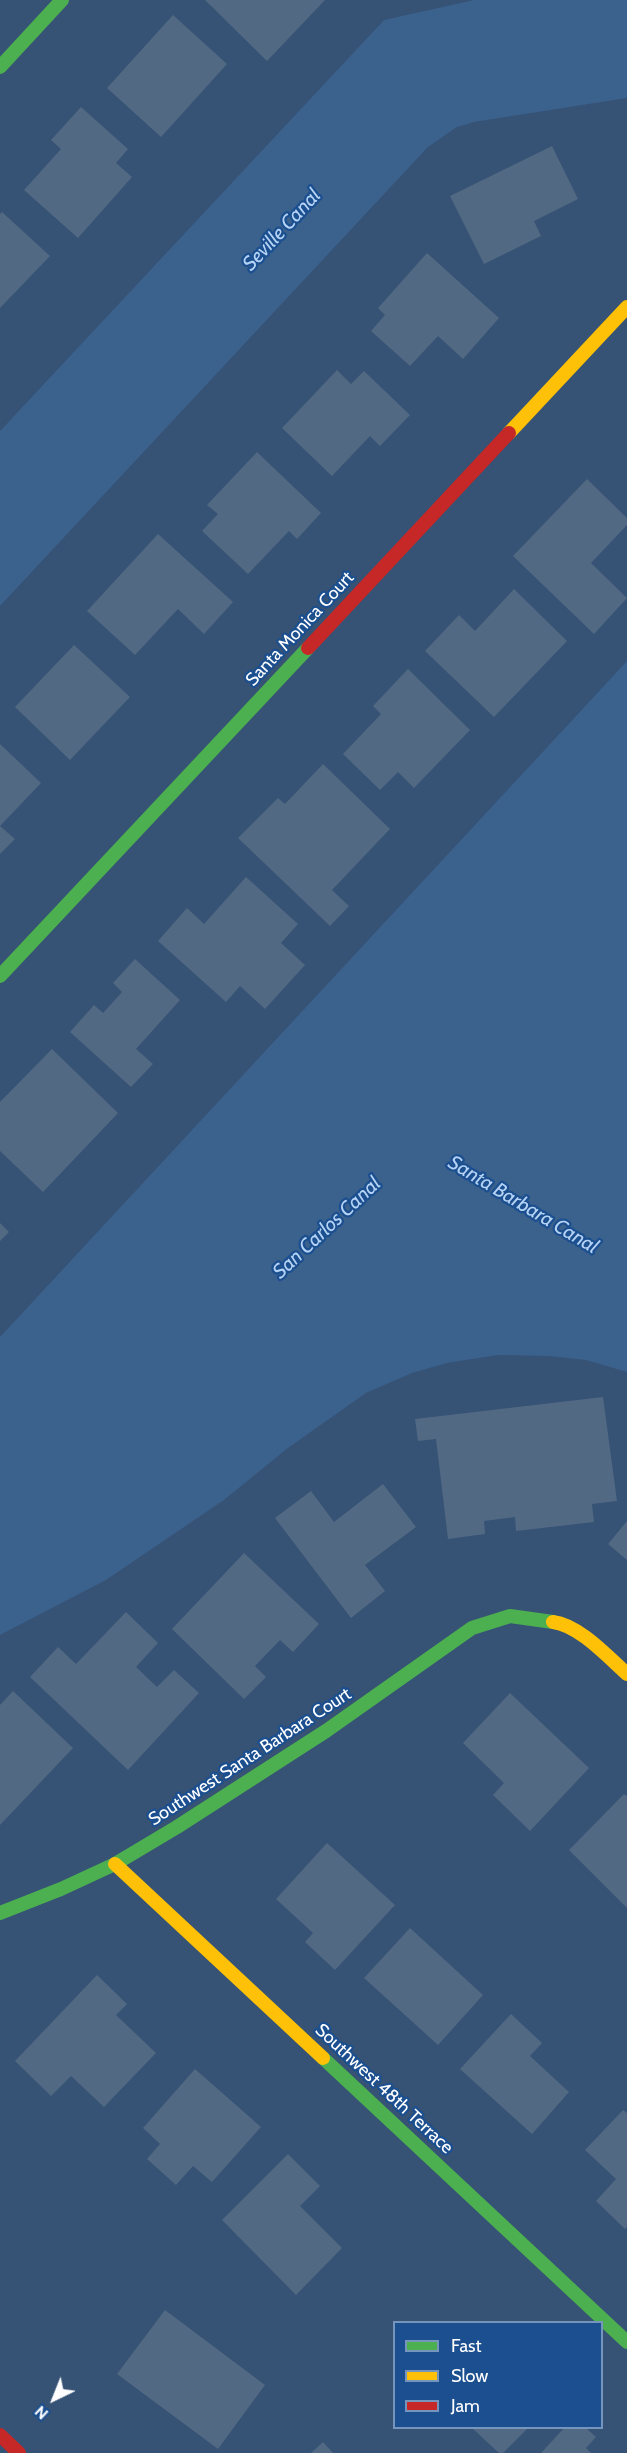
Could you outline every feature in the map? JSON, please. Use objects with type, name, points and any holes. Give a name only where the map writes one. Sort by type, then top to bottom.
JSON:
[{"type":"street","points":[[0,67],[62,0]]},
{"type":"street","name":"Santa Monica Court","points":[[0,976],[627,307]]},
{"type":"street","name":"Southwest Santa Barbara Court","points":[[0,1913],[61,1889],[116,1863],[177,1827],[326,1731],[472,1628],[510,1616],[562,1623],[595,1645],[627,1674]]},
{"type":"street","name":"Southwest 48th Terrace","points":[[116,1863],[627,2342]]},
{"type":"street","points":[[0,2435],[19,2453]]},
{"type":"water","name":"Seville Canal","points":[[474,0],[627,0],[627,98],[474,122],[457,127],[428,147],[0,606],[0,431],[384,20]]},
{"type":"water","points":[[627,661],[627,1372],[586,1360],[549,1356],[498,1355],[447,1363],[412,1373],[366,1393],[288,1448],[224,1500],[106,1580],[0,1635],[0,1337]]},
{"type":"building","points":[[205,0],[325,0],[267,61]]},
{"type":"building","points":[[173,15],[227,64],[161,137],[107,88]]},
{"type":"building","points":[[81,107],[128,149],[116,163],[132,177],[78,238],[24,190],[61,149],[51,140]]},
{"type":"building","points":[[552,146],[578,199],[534,221],[541,236],[484,264],[450,196]]},
{"type":"building","points":[[2,212],[50,256],[0,308],[0,214]]},
{"type":"building","points":[[427,253],[499,318],[463,359],[438,336],[410,366],[371,331],[385,315],[378,308]]},
{"type":"building","points":[[337,370],[351,384],[364,371],[410,415],[380,446],[370,436],[332,476],[282,428]]},
{"type":"building","points":[[257,452],[321,513],[297,539],[289,531],[248,574],[202,531],[218,514],[207,505]]},
{"type":"building","points":[[587,479],[627,518],[627,525],[591,563],[627,598],[594,634],[513,556]]},
{"type":"building","points":[[158,534],[233,602],[204,634],[178,609],[135,655],[87,611]]},
{"type":"building","points":[[514,589],[567,641],[494,717],[425,651],[459,615],[475,631]]},
{"type":"building","points":[[74,645],[130,697],[70,760],[15,707]]},
{"type":"building","points":[[408,669],[470,730],[414,788],[398,772],[380,790],[343,754],[381,714],[373,706]]},
{"type":"building","points":[[0,744],[41,783],[0,826]]},
{"type":"building","points":[[323,764],[390,829],[332,890],[349,906],[330,926],[238,838],[278,798],[285,804]]},
{"type":"building","points":[[0,826],[15,839],[0,854]]},
{"type":"building","points":[[246,877],[298,924],[281,943],[305,965],[265,1009],[240,986],[226,1002],[158,941],[187,908],[204,924]]},
{"type":"building","points":[[135,959],[180,1000],[136,1049],[153,1064],[131,1087],[70,1032],[94,1005],[103,1013],[122,992],[113,983]]},
{"type":"building","points":[[52,1049],[118,1113],[43,1192],[0,1151],[0,1102]]},
{"type":"building","points":[[0,1223],[9,1232],[0,1241]]},
{"type":"building","points":[[603,1397],[617,1501],[592,1504],[594,1522],[516,1531],[515,1517],[484,1521],[485,1534],[448,1539],[436,1439],[418,1441],[415,1419]]},
{"type":"building","points":[[383,1484],[416,1527],[365,1565],[385,1591],[351,1618],[275,1518],[311,1491],[334,1522]]},
{"type":"building","points":[[627,1521],[627,1560],[608,1544]]},
{"type":"building","points":[[244,1553],[319,1624],[293,1652],[280,1640],[255,1666],[266,1677],[244,1699],[172,1629]]},
{"type":"building","points":[[126,1612],[158,1643],[136,1667],[157,1687],[174,1670],[199,1693],[128,1770],[30,1677],[58,1647],[76,1664]]},
{"type":"building","points":[[13,1691],[73,1748],[0,1825],[0,1705]]},
{"type":"building","points":[[510,1693],[589,1768],[530,1831],[493,1795],[504,1783],[463,1743]]},
{"type":"building","points":[[624,1794],[627,1796],[627,1908],[569,1850]]},
{"type":"building","points":[[327,1843],[395,1905],[335,1970],[305,1942],[313,1933],[276,1899]]},
{"type":"building","points":[[410,1928],[483,1995],[438,2045],[364,1978]]},
{"type":"building","points":[[97,1975],[127,2004],[116,2015],[156,2053],[104,2107],[71,2076],[51,2096],[15,2061]]},
{"type":"building","points":[[511,2014],[542,2043],[530,2056],[569,2092],[532,2134],[460,2069]]},
{"type":"building","points":[[195,2069],[261,2127],[212,2182],[193,2166],[176,2185],[147,2159],[160,2144],[143,2128]]},
{"type":"building","points":[[623,2110],[627,2113],[627,2227],[625,2229],[596,2201],[616,2179],[585,2150]]},
{"type":"building","points":[[288,2154],[320,2186],[300,2206],[342,2248],[296,2295],[222,2220]]},
{"type":"building","points":[[165,2310],[265,2385],[218,2449],[117,2374]]},
{"type":"building","points":[[473,2429],[527,2429],[503,2453],[499,2453]]},
{"type":"building","points":[[563,2429],[587,2429],[596,2437],[586,2448],[591,2453],[541,2453]]},
{"type":"building","points":[[323,2442],[333,2453],[311,2453]]},
{"type":"traffic: fast","points":[[0,67],[62,0]]},
{"type":"traffic: fast","points":[[0,976],[308,648]]},
{"type":"traffic: fast","points":[[0,1913],[61,1889],[115,1864],[177,1827],[326,1731],[472,1628],[510,1616],[553,1622]]},
{"type":"traffic: fast","points":[[323,2058],[627,2342]]},
{"type":"traffic: slow","points":[[509,433],[627,307]]},
{"type":"traffic: slow","points":[[553,1622],[563,1624],[583,1635],[627,1674]]},
{"type":"traffic: slow","points":[[115,1864],[323,2058]]},
{"type":"traffic: jam","points":[[308,648],[509,433]]},
{"type":"traffic: jam","points":[[0,2435],[19,2453]]},
{"type":"water label","name":"Santa Barbara Canal","points":[[523,1205]]},
{"type":"water label","name":"San Carlos Canal","points":[[327,1228]]}]
